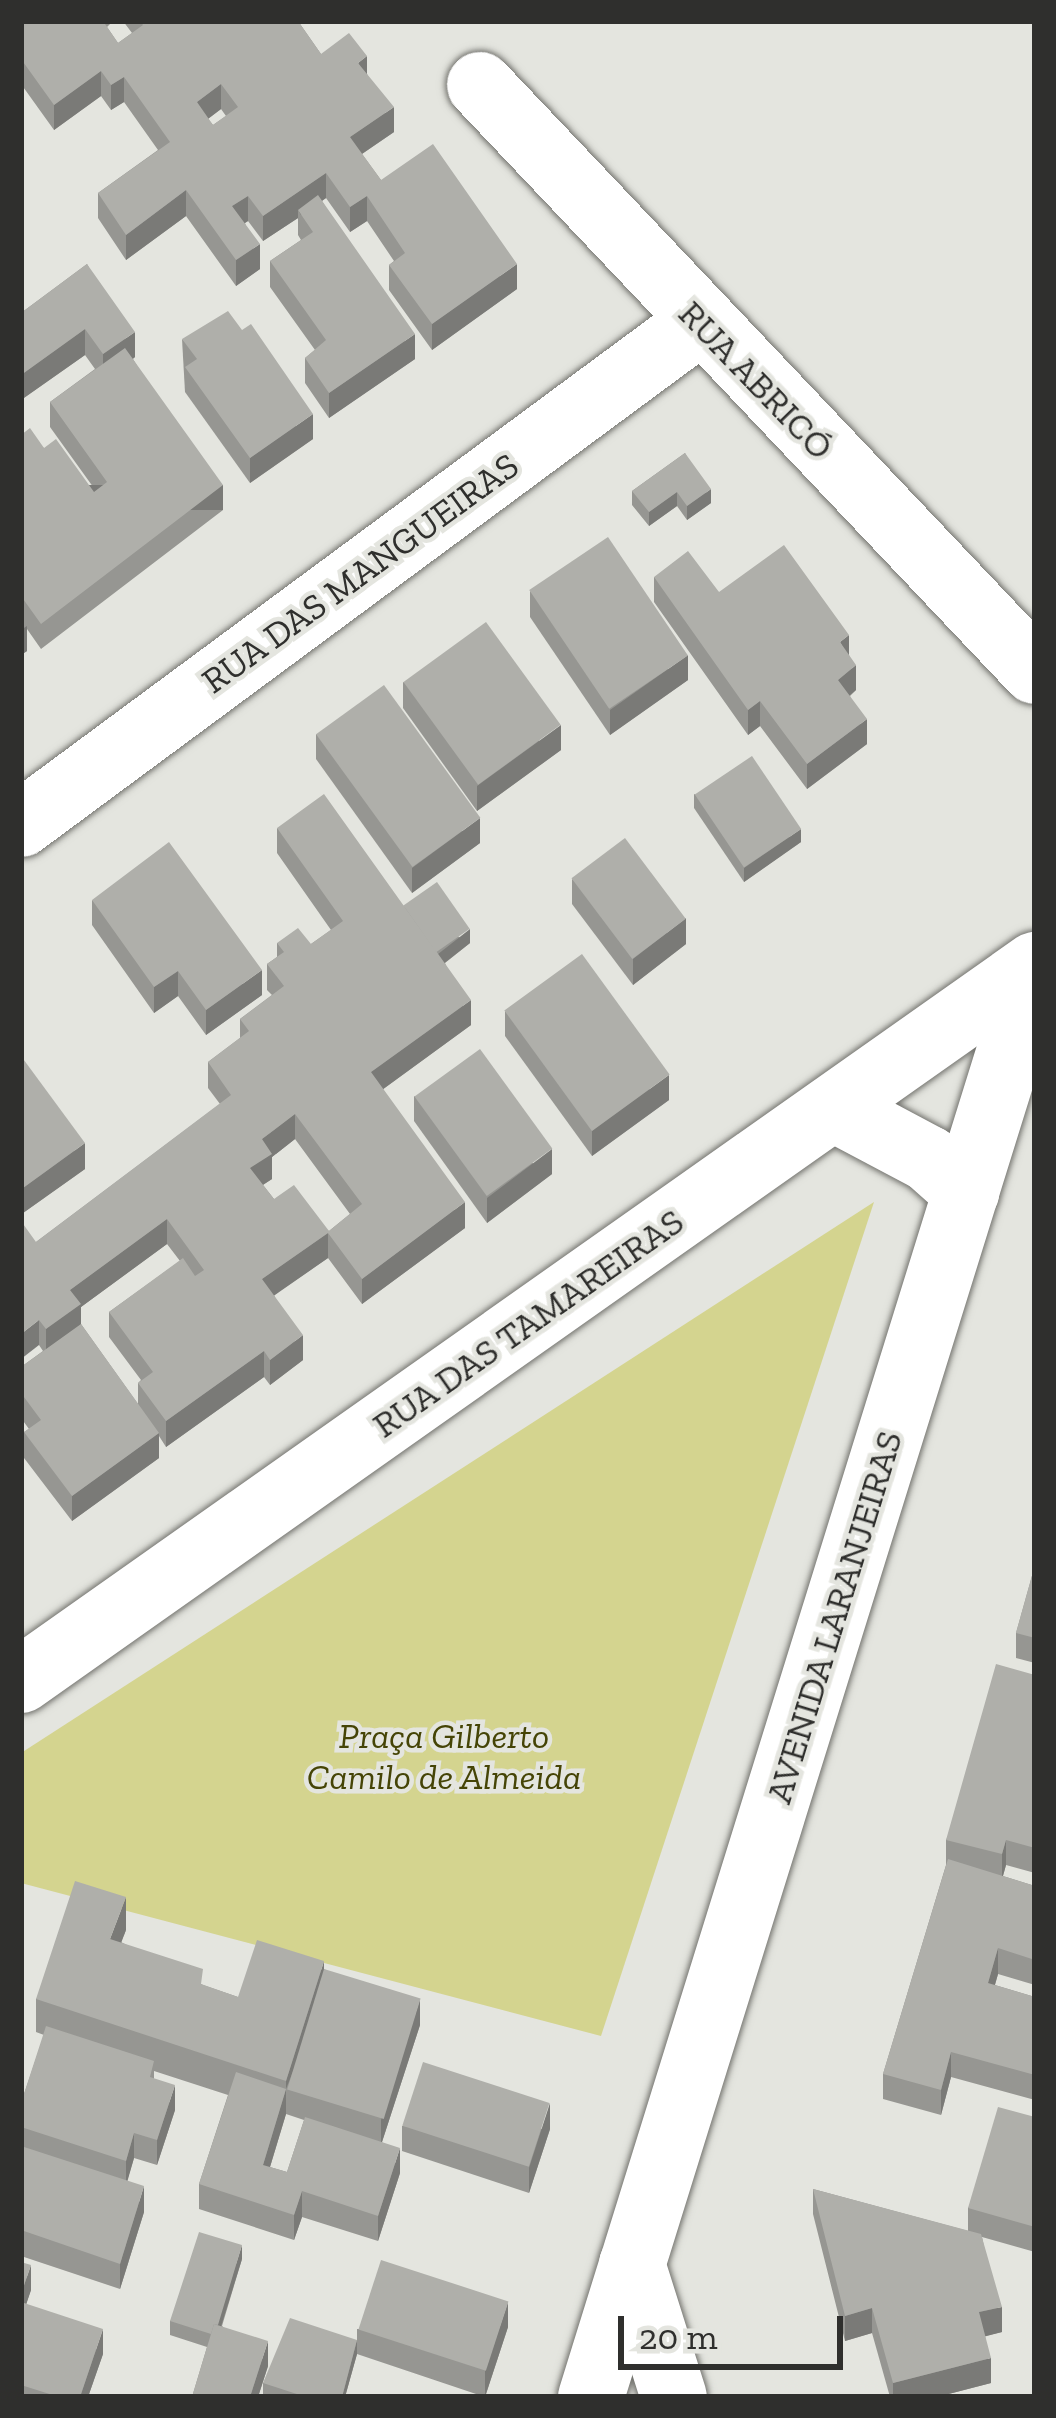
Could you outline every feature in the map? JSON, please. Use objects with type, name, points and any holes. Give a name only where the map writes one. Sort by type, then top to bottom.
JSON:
[{"type":"street","name":"RUA ABRICÓ","points":[[480,85],[1035,671]]},
{"type":"street","name":"RUA DAS MANGUEIRAS","points":[[21,824],[700,322]]},
{"type":"street","name":"RUA DAS TAMAREIRAS","points":[[21,1680],[1035,967]]},
{"type":"street","name":"AVENIDA LARANJEIRAS","points":[[591,2397],[1035,967]]},
{"type":"street","points":[[832,1108],[929,1159],[966,1192]]},
{"type":"street","points":[[632,2264],[674,2397]]},
{"type":"green space","name":"Praça Gilberto Camilo de Almeida","points":[[874,1202],[601,2036],[21,1883],[21,1753]]},
{"type":"building","points":[[21,21],[103,21],[118,43],[143,25],[140,21],[298,21],[321,54],[349,33],[367,56],[358,63],[394,107],[350,137],[381,180],[433,144],[517,264],[432,324],[389,265],[405,253],[367,196],[350,207],[326,173],[263,216],[248,196],[232,206],[260,244],[236,260],[186,190],[126,235],[98,193],[170,142],[124,77],[111,85],[101,71],[54,105],[21,59]],"holes":[[[221,84],[238,107],[213,125],[197,102]]]},
{"type":"building","points":[[318,195],[415,334],[329,393],[305,358],[326,340],[270,261],[313,232],[298,210]]},
{"type":"building","points":[[87,264],[135,332],[103,354],[85,329],[21,375],[21,313]]},
{"type":"building","points":[[228,311],[242,330],[251,324],[313,414],[250,458],[185,367],[197,359],[182,339]]},
{"type":"building","points":[[125,348],[223,485],[41,624],[21,596],[21,435],[30,428],[44,448],[56,439],[94,492],[107,482],[50,402]]},
{"type":"building","points":[[685,453],[711,489],[687,506],[677,492],[649,512],[632,491]]},
{"type":"building","points":[[608,537],[688,656],[609,709],[529,590]]},
{"type":"building","points":[[784,545],[849,635],[840,642],[856,665],[838,680],[867,719],[807,764],[760,701],[748,710],[654,577],[688,551],[719,592]]},
{"type":"building","points":[[486,622],[561,725],[478,785],[403,682]]},
{"type":"building","points":[[384,685],[480,818],[412,867],[316,734]]},
{"type":"building","points":[[752,756],[801,829],[744,868],[695,795]]},
{"type":"building","points":[[324,794],[471,1000],[371,1072],[465,1202],[362,1279],[328,1233],[262,1279],[303,1335],[270,1360],[264,1351],[166,1421],[138,1383],[153,1372],[109,1312],[183,1258],[195,1276],[204,1270],[167,1219],[70,1290],[81,1304],[46,1329],[39,1320],[21,1334],[21,1221],[36,1242],[231,1095],[208,1062],[249,1031],[240,1019],[284,986],[267,964],[284,952],[277,943],[298,928],[311,944],[343,921],[277,828]],"holes":[[[295,1114],[362,1204],[329,1231],[294,1185],[274,1199],[250,1168],[272,1154],[262,1139]]]},
{"type":"building","points":[[625,838],[686,919],[632,959],[571,878]]},
{"type":"building","points":[[169,842],[262,970],[206,1010],[178,971],[154,987],[92,900]]},
{"type":"building","points":[[437,882],[470,929],[436,952],[403,906]]},
{"type":"building","points":[[582,954],[670,1075],[592,1131],[504,1010]]},
{"type":"building","points":[[480,1049],[552,1149],[487,1196],[414,1097]]},
{"type":"building","points":[[21,1056],[85,1143],[23,1188],[21,1185]]},
{"type":"building","points":[[81,1324],[159,1433],[72,1496],[24,1432],[41,1420],[21,1393],[21,1367]]},
{"type":"building","points":[[1035,1565],[1035,1638],[1016,1633]]},
{"type":"building","points":[[996,1664],[1035,1675],[1035,1848],[1006,1840],[1002,1854],[946,1840]]},
{"type":"building","points":[[948,1859],[1035,1886],[1035,1960],[998,1948],[988,1983],[1035,1997],[1035,2075],[951,2052],[941,2090],[883,2074]]},
{"type":"building","points":[[75,1881],[126,1897],[110,1939],[203,1969],[201,1984],[238,1997],[257,1940],[324,1961],[286,2081],[36,1999]]},
{"type":"building","points":[[324,1969],[421,1999],[384,2119],[287,2089]]},
{"type":"building","points":[[46,2026],[154,2061],[150,2077],[175,2085],[157,2140],[134,2133],[126,2161],[21,2127],[21,2103]]},
{"type":"building","points":[[423,2062],[549,2103],[529,2167],[402,2126]]},
{"type":"building","points":[[236,2072],[286,2089],[263,2165],[287,2172],[305,2117],[400,2148],[378,2216],[302,2191],[294,2215],[199,2184]]},
{"type":"building","points":[[998,2107],[1035,2117],[1035,2227],[968,2208]]},
{"type":"building","points":[[21,2146],[144,2186],[120,2264],[21,2230]]},
{"type":"building","points":[[813,2189],[981,2234],[1002,2307],[979,2312],[991,2358],[893,2383],[872,2308],[845,2316]]},
{"type":"building","points":[[199,2232],[242,2245],[218,2325],[214,2324],[211,2334],[170,2321]]},
{"type":"building","points":[[381,2260],[508,2301],[486,2371],[358,2329]]},
{"type":"building","points":[[21,2262],[31,2265],[21,2294]]},
{"type":"building","points":[[21,2302],[103,2329],[80,2397],[59,2397],[21,2385]]},
{"type":"building","points":[[290,2318],[357,2340],[342,2397],[306,2397],[263,2383]]},
{"type":"building","points":[[214,2324],[268,2341],[250,2397],[192,2397]]}]
